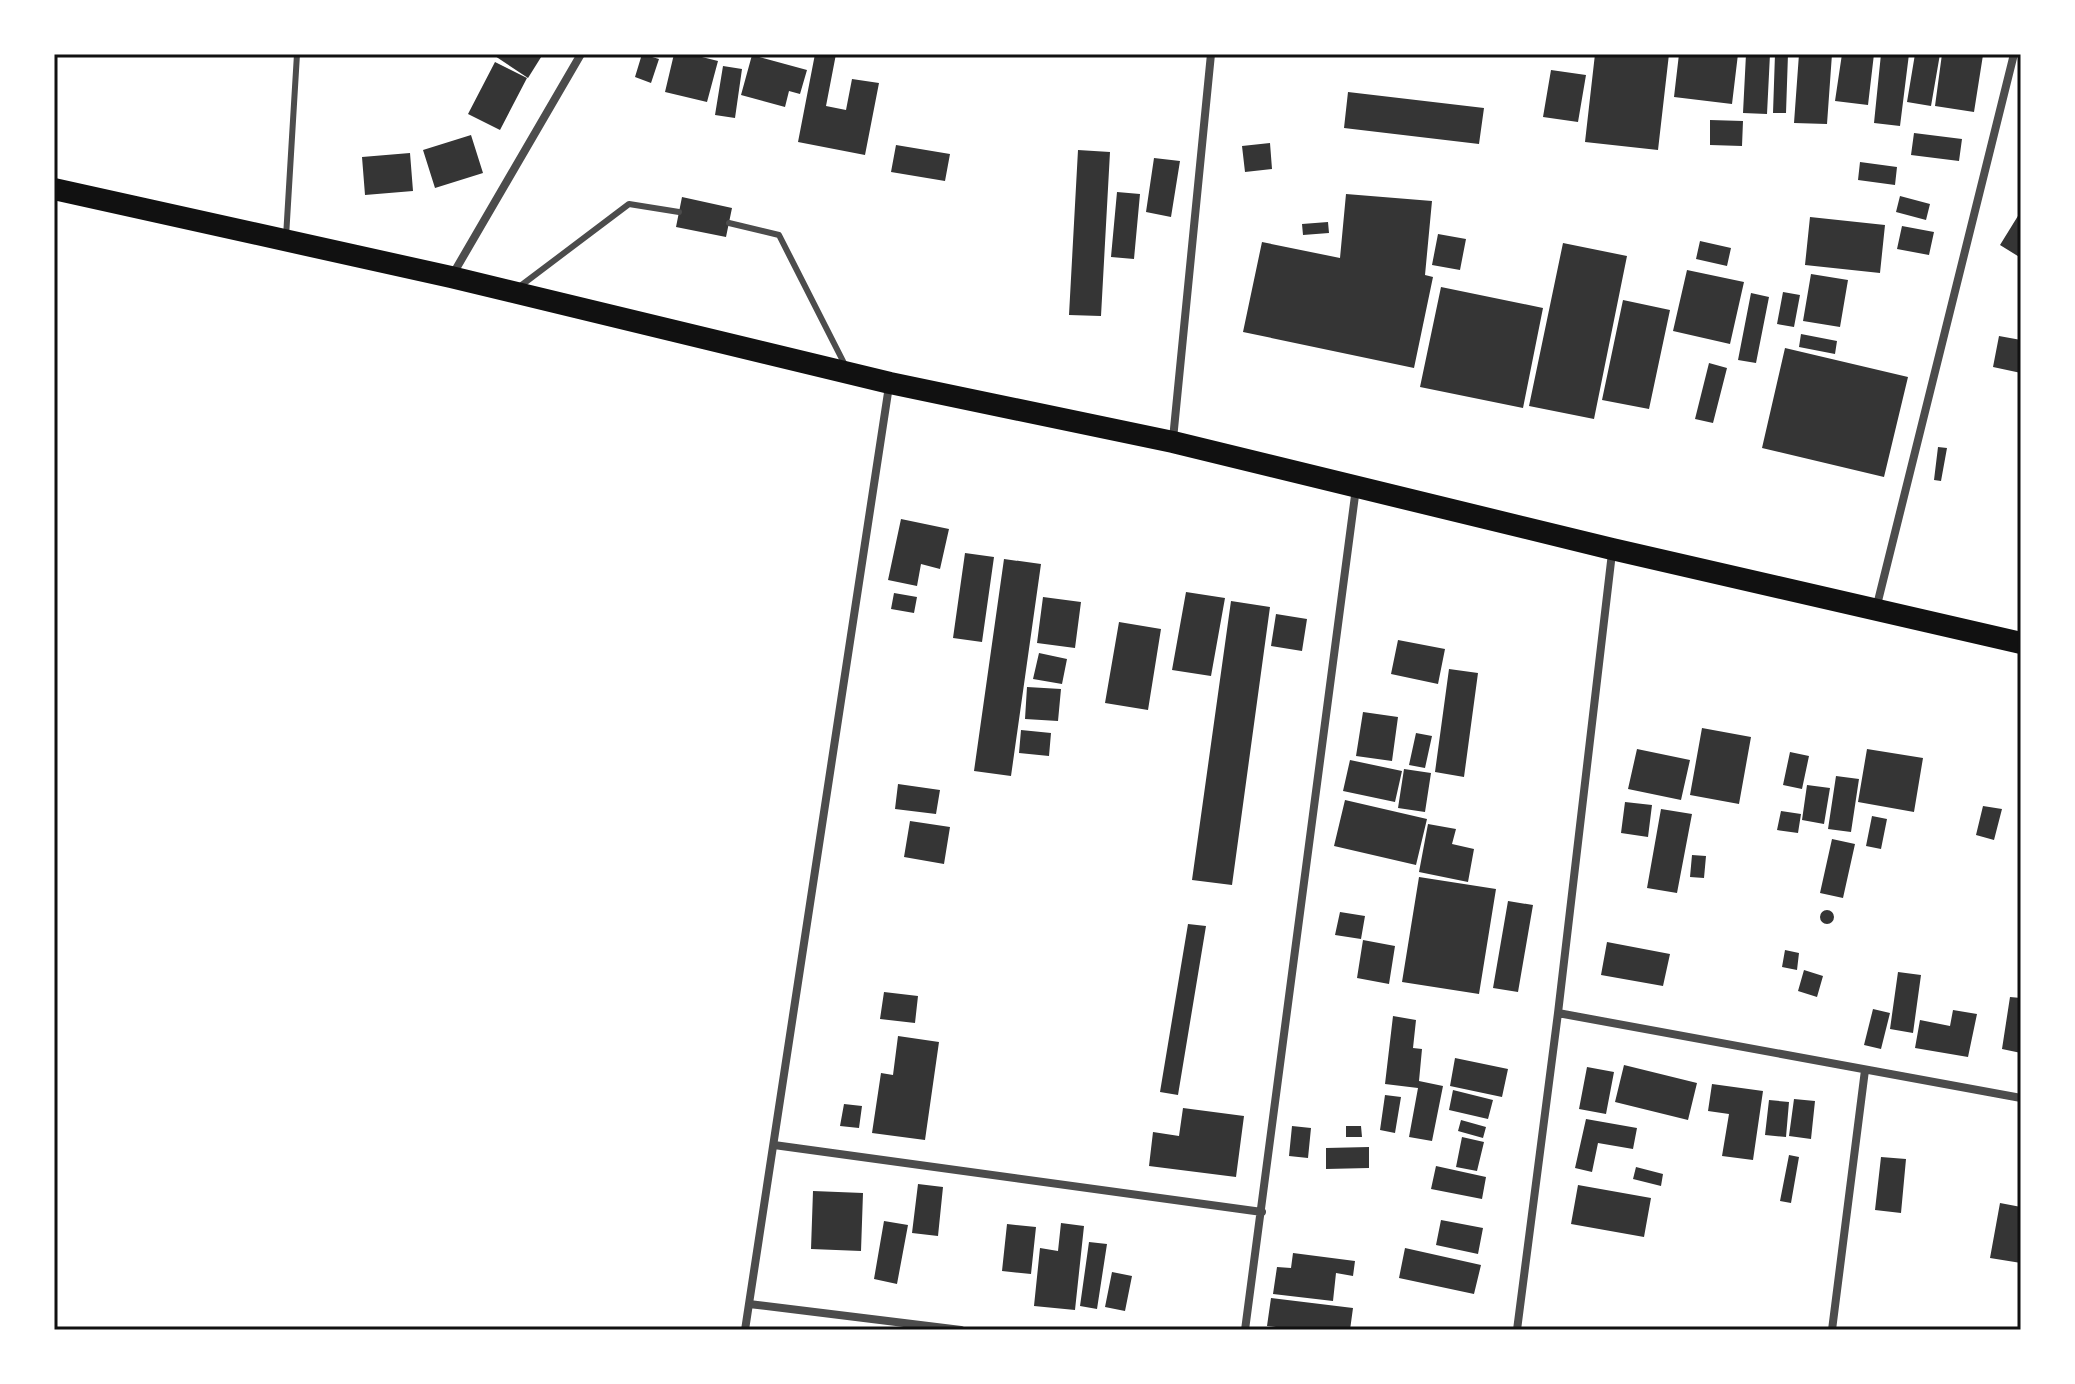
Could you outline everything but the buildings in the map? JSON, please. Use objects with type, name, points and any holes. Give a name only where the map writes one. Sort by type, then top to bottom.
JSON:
[{"type":"highway","points":[[54,189],[451,277],[850,374],[1173,442],[1612,549],[2021,643]]},
{"type":"street","points":[[451,277],[581,54]]},
{"type":"street","points":[[1173,442],[1211,54]]},
{"type":"street","points":[[1876,610],[2014,54]]},
{"type":"street","points":[[745,1330],[890,383]]},
{"type":"street","points":[[1245,1330],[1356,487]]},
{"type":"street","points":[[1517,1330],[1558,1013],[1612,549]]},
{"type":"street","points":[[1558,1013],[2021,1098]]},
{"type":"street","points":[[1832,1330],[1865,1070]]},
{"type":"street","points":[[774,1145],[1262,1212]]},
{"type":"street","points":[[749,1304],[961,1330]]},
{"type":"lane","points":[[286,240],[297,54]]},
{"type":"lane","points":[[513,292],[629,204],[679,212]]},
{"type":"lane","points":[[729,223],[779,235],[850,374]]}]
